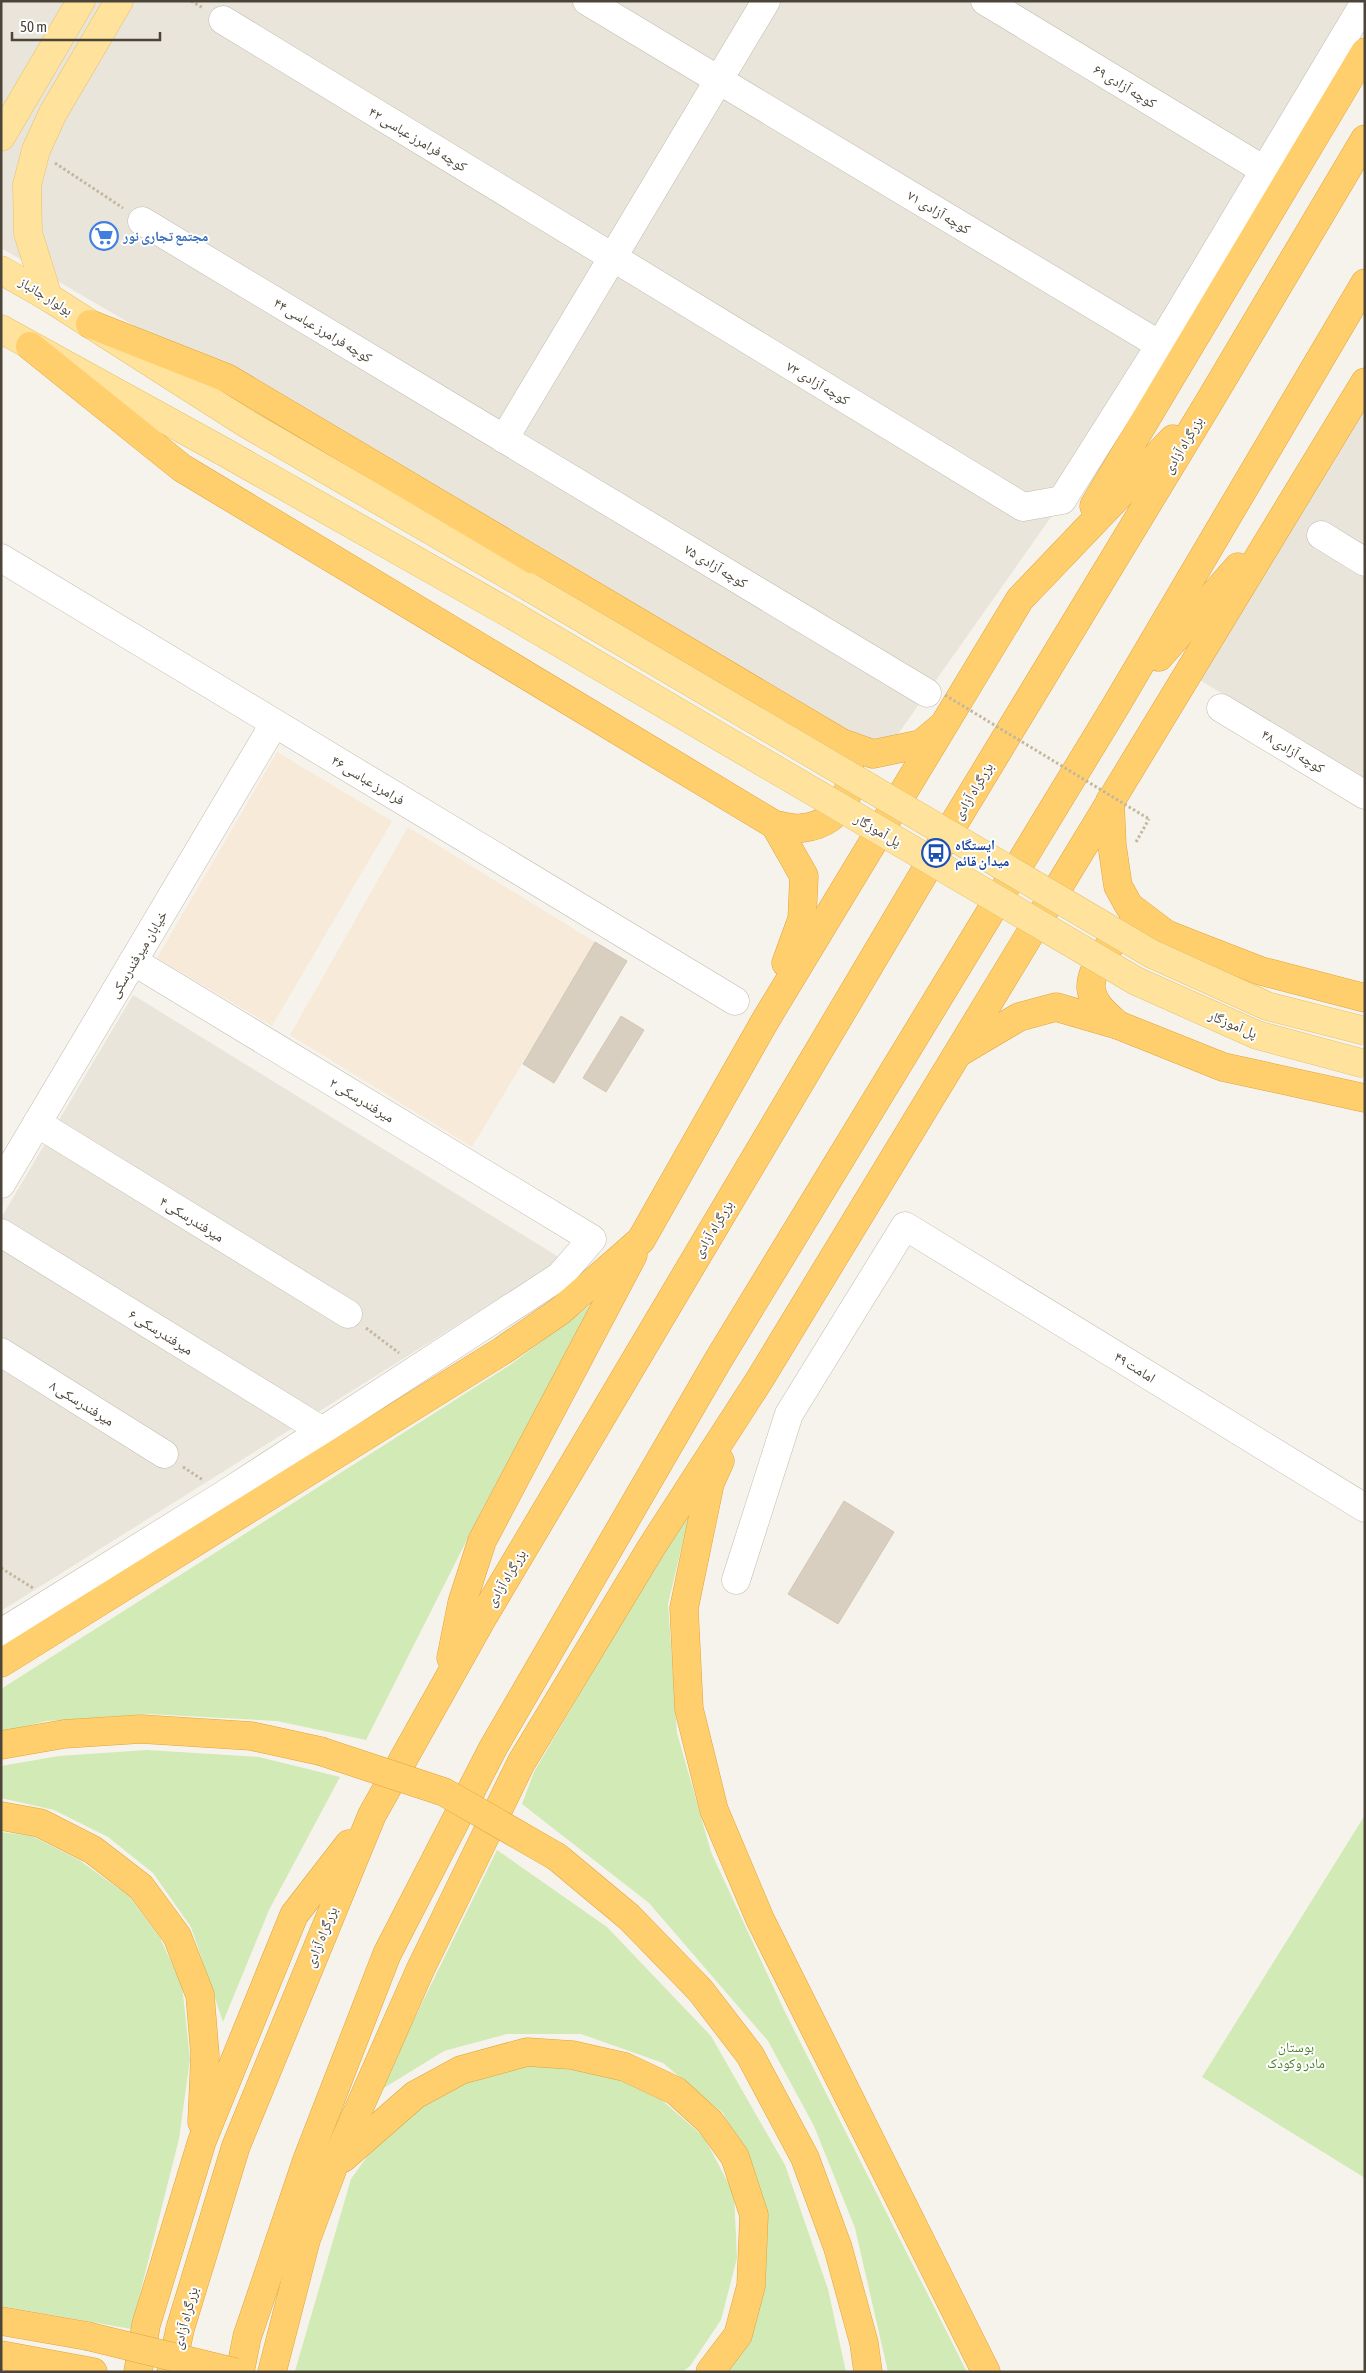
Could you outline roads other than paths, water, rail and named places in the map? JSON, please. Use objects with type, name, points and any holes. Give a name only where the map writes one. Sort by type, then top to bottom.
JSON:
[{"type":"highway","points":[[1070,547],[1365,52]]},
{"type":"highway","name":"بزرگراه آزادی","points":[[171,2372],[180,2329],[236,2146],[372,1815],[448,1677],[936,853],[1209,402],[1365,139]]},
{"type":"highway","points":[[240,2372],[246,2337],[307,2160],[387,1954],[493,1748],[717,1362],[1115,707],[1365,283]]},
{"type":"highway","points":[[90,324],[227,378],[842,743],[873,754],[898,750],[921,744],[946,724]]},
{"type":"highway","points":[[30,346],[182,468],[775,825],[802,828],[825,821],[843,805],[852,782],[850,759],[842,743]]},
{"type":"highway","points":[[272,2372],[306,2240],[334,2165],[421,1968],[521,1763],[651,1548],[760,1379],[1365,382]]},
{"type":"highway","points":[[448,1677],[462,1603],[482,1541],[641,1240],[764,1021],[946,724],[1020,599],[1209,402]]},
{"type":"highway","points":[[1115,707],[1285,514]]},
{"type":"highway","points":[[1110,801],[1112,845],[1118,886],[1129,906],[1166,934]]},
{"type":"highway","points":[[764,1021],[802,919],[804,876],[775,825]]},
{"type":"highway","points":[[1118,1025],[1098,1007],[1091,988],[1097,966],[1108,946],[1127,929],[1148,926],[1261,971],[1365,998]]},
{"type":"highway","points":[[957,1054],[1019,1016],[1056,1007],[1118,1025],[1223,1067],[1365,1098]]},
{"type":"highway","points":[[1,1663],[502,1351],[560,1312],[641,1240]]},
{"type":"highway","points":[[760,1379],[710,1483],[684,1608],[688,1709],[714,1810],[760,1919],[986,2372]]},
{"type":"highway","points":[[1,1746],[64,1734],[141,1729],[251,1736],[320,1751],[444,1792],[557,1857],[636,1923],[700,1990],[750,2055],[805,2158],[838,2248],[864,2343],[868,2372]]},
{"type":"highway","points":[[138,2372],[146,2325],[202,2141],[294,1916],[372,1815]]},
{"type":"highway","points":[[1,1816],[40,1823],[93,1850],[141,1887],[177,1936],[200,1995],[205,2055],[202,2141]]},
{"type":"highway","points":[[334,2165],[415,2095],[461,2070],[527,2052],[572,2055],[625,2068],[676,2091],[710,2122],[735,2157],[754,2215],[751,2286],[738,2335],[710,2372]]},
{"type":"highway","points":[[1,2321],[87,2336],[235,2372]]},
{"type":"highway","points":[[1,2355],[86,2370]]},
{"type":"main road","points":[[36,150],[16,149],[2,136],[81,1]]},
{"type":"main road","points":[[48,297],[28,233],[27,185],[36,150],[53,113],[119,1]]},
{"type":"main road","name":"بولوار جانباز","points":[[1,270],[48,297],[247,424],[529,587],[1152,954],[1267,1006],[1365,1030]]},
{"type":"main road","points":[[1,329],[30,346]]},
{"type":"main road","name":"پل آموزگار","points":[[30,346],[226,453],[514,616],[1136,981],[1257,1035],[1365,1064]]},
{"type":"street","name":"کوچه آزادی ۷۱","points":[[587,1],[1160,345]]},
{"type":"street","points":[[504,438],[766,1]]},
{"type":"street","name":"کوچه آزادی ۶۹","points":[[985,1],[1264,170]]},
{"type":"street","points":[[1160,345],[1365,2]]},
{"type":"street","name":"کوچه فرامرز عباسی ۴۲","points":[[223,20],[612,258]]},
{"type":"street","name":"کوچه فرامرز عباسی ۴۴","points":[[142,221],[504,438]]},
{"type":"street","name":"کوچه آزادی ۷۳","points":[[612,258],[1023,507],[1062,500],[1160,345]]},
{"type":"street","points":[[1,342],[30,346]]},
{"type":"street","name":"کوچه آزادی ۷۵","points":[[504,438],[936,694]]},
{"type":"street","points":[[1321,535],[1365,562]]},
{"type":"street","name":"فرامرز عباسی ۴۶","points":[[1,558],[735,1001]]},
{"type":"street","name":"کوچه آزادی ۴۸","points":[[1221,708],[1365,795]]},
{"type":"street","name":"خیابان میرفندرسکی","points":[[1,1184],[274,724]]},
{"type":"street","name":"میرفندرسکی ۲","points":[[133,961],[592,1239],[560,1276],[420,1369],[321,1430]]},
{"type":"street","name":"میرفندرسکی ۴","points":[[37,1123],[348,1314]]},
{"type":"street","name":"امامت ۴۹","points":[[736,1580],[789,1414],[905,1226],[1365,1508]]},
{"type":"street","name":"میرفندرسکی ۶","points":[[1,1233],[321,1430]]},
{"type":"street","name":"میرفندرسکی ۸","points":[[1,1352],[164,1454]]},
{"type":"street","points":[[1,1633],[225,1494],[321,1430]]},
{"type":"place","name":"مجتمع تجاری نور","points":[[104,236]]},
{"type":"place","name":"ایستگاه میدان قائم","points":[[936,853]]},
{"type":"park label","name":"بوستان مادر وکودک","points":[[1296,2056]]}]
